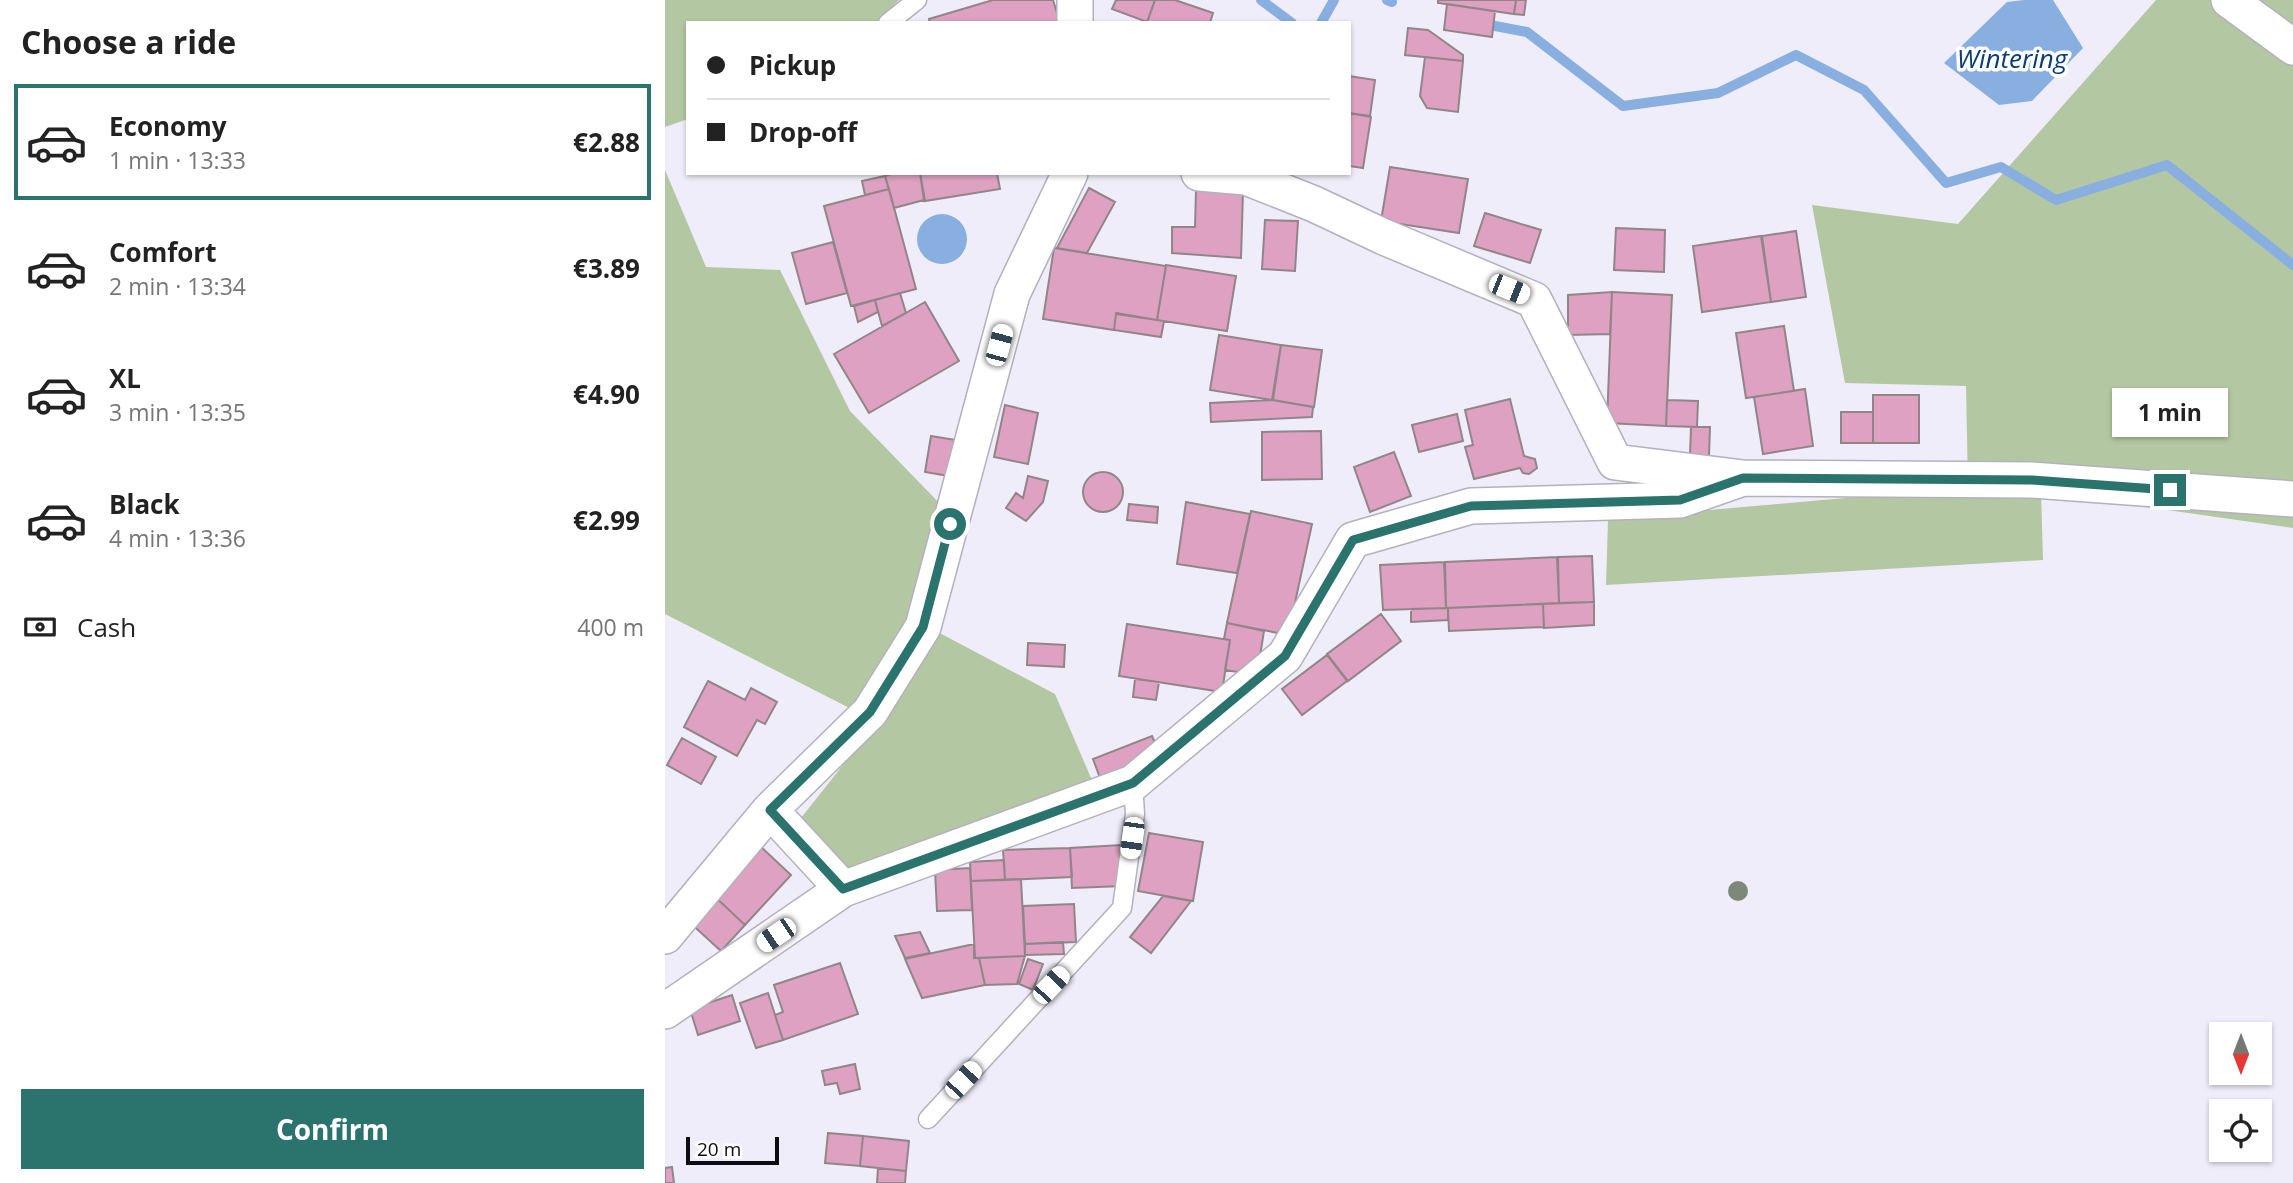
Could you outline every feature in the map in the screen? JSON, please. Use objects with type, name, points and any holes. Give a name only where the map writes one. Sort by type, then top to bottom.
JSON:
[{"type":"street","points":[[1075,0],[1075,21]]},
{"type":"street","points":[[2229,0],[2293,47]]},
{"type":"street","points":[[665,936],[770,810],[870,712],[923,627],[1012,294],[1069,175]]},
{"type":"street","points":[[1222,175],[1245,177],[1314,204],[1384,237],[1534,300],[1615,462],[1743,478],[2032,480],[2293,499]]},
{"type":"street","points":[[665,1011],[843,889],[1133,783],[1285,656],[1353,540],[1471,506],[1680,500],[1743,478]]},
{"type":"street","points":[[770,810],[843,889]]},
{"type":"lane","points":[[891,21],[917,0]]},
{"type":"lane","points":[[928,1119],[1122,908],[1135,814],[1133,783]]},
{"type":"green space","points":[[665,0],[899,0],[879,21],[686,21],[686,120],[665,127]]},
{"type":"green space","points":[[2156,0],[2293,0],[2293,528],[2041,492],[2043,560],[1606,585],[1608,519],[1968,487],[1966,386],[1845,383],[1812,205],[1958,224]]},
{"type":"green space","points":[[665,170],[706,267],[780,270],[850,411],[945,509],[917,621],[1055,694],[1094,785],[852,875],[801,818],[877,722],[665,614]]},
{"type":"water","name":"Wintering","points":[[2053,0],[2083,48],[2032,101],[1999,105],[1944,63],[2007,2]]},
{"type":"water","points":[[942,214],[959,222],[967,239],[959,256],[942,264],[925,256],[917,239],[925,222]]},
{"type":"building","points":[[993,0],[1053,0],[1059,21],[930,21]]},
{"type":"building","points":[[1116,0],[1155,0],[1147,21],[1112,9]]},
{"type":"building","points":[[1155,0],[1175,0],[1213,13],[1211,21],[1148,21]]},
{"type":"building","points":[[1438,0],[1516,0],[1514,14],[1438,3]]},
{"type":"building","points":[[1516,0],[1526,0],[1524,15],[1514,14]]},
{"type":"building","points":[[1447,4],[1495,11],[1492,37],[1444,30]]},
{"type":"building","points":[[1408,28],[1428,30],[1463,55],[1463,61],[1405,55]]},
{"type":"building","points":[[1425,57],[1463,61],[1458,112],[1427,108],[1420,96]]},
{"type":"building","points":[[1351,76],[1375,80],[1370,116],[1351,113]]},
{"type":"building","points":[[1351,113],[1371,117],[1363,168],[1351,166]]},
{"type":"building","points":[[1390,167],[1468,179],[1459,233],[1381,221]]},
{"type":"building","points":[[920,175],[924,200],[894,208],[885,176]]},
{"type":"building","points":[[920,175],[997,175],[1000,189],[925,201]]},
{"type":"building","points":[[885,176],[889,189],[865,195],[862,181]]},
{"type":"building","points":[[1089,188],[1115,202],[1087,253],[1057,248]]},
{"type":"building","points":[[889,189],[916,289],[851,306],[824,206]]},
{"type":"building","points":[[1196,190],[1243,192],[1241,258],[1172,253],[1172,227],[1195,227]]},
{"type":"building","points":[[1485,213],[1541,230],[1530,263],[1474,246]]},
{"type":"building","points":[[1265,220],[1298,221],[1295,271],[1262,269]]},
{"type":"building","points":[[1616,228],[1665,230],[1664,272],[1614,270]]},
{"type":"building","points":[[1796,231],[1806,297],[1771,302],[1762,236]]},
{"type":"building","points":[[1761,236],[1771,302],[1702,312],[1693,246]]},
{"type":"building","points":[[833,242],[847,293],[806,304],[792,253]]},
{"type":"building","points":[[1054,248],[1166,266],[1157,320],[1116,313],[1114,330],[1043,319]]},
{"type":"building","points":[[1166,265],[1236,276],[1227,331],[1157,320]]},
{"type":"building","points":[[1612,292],[1610,334],[1568,335],[1568,295]]},
{"type":"building","points":[[1612,292],[1672,295],[1666,426],[1607,423]]},
{"type":"building","points":[[900,293],[906,313],[882,326],[875,300]]},
{"type":"building","points":[[875,300],[878,312],[858,322],[854,306]]},
{"type":"building","points":[[925,302],[959,361],[869,413],[834,354]]},
{"type":"building","points":[[1116,314],[1164,321],[1161,337],[1114,330]]},
{"type":"building","points":[[1784,326],[1794,391],[1746,398],[1736,333]]},
{"type":"building","points":[[1219,335],[1281,345],[1272,400],[1210,390]]},
{"type":"building","points":[[1281,345],[1322,350],[1314,407],[1273,400]]},
{"type":"building","points":[[1805,389],[1813,446],[1763,454],[1754,397]]},
{"type":"building","points":[[1873,395],[1919,395],[1919,443],[1873,443]]},
{"type":"building","points":[[1510,399],[1524,456],[1535,459],[1537,468],[1529,474],[1523,473],[1520,468],[1474,479],[1465,447],[1473,445],[1465,410]]},
{"type":"building","points":[[1272,400],[1313,407],[1312,417],[1211,422],[1210,403]]},
{"type":"building","points":[[1667,400],[1698,401],[1697,427],[1666,426]]},
{"type":"building","points":[[1005,405],[1038,413],[1028,464],[994,457]]},
{"type":"building","points":[[1841,412],[1873,412],[1873,443],[1841,443]]},
{"type":"building","points":[[1457,414],[1463,441],[1419,452],[1412,425]]},
{"type":"building","points":[[1691,427],[1710,427],[1709,456],[1690,455]]},
{"type":"building","points":[[1321,431],[1322,479],[1262,480],[1262,432]]},
{"type":"building","points":[[931,436],[956,440],[949,476],[925,472]]},
{"type":"building","points":[[1394,452],[1411,496],[1370,512],[1354,467]]},
{"type":"building","points":[[1103,472],[1111,473],[1117,478],[1122,484],[1122,500],[1117,506],[1111,511],[1103,512],[1095,511],[1089,506],[1084,500],[1083,492],[1084,484],[1089,478],[1095,473]]},
{"type":"building","points":[[1028,476],[1048,481],[1043,502],[1026,521],[1006,508],[1016,493],[1023,498]]},
{"type":"building","points":[[1186,502],[1250,514],[1237,573],[1177,564]]},
{"type":"building","points":[[1129,504],[1158,507],[1157,523],[1127,520]]},
{"type":"building","points":[[1251,511],[1312,524],[1288,635],[1227,623]]},
{"type":"building","points":[[1592,556],[1594,602],[1559,603],[1558,557]]},
{"type":"building","points":[[1557,557],[1559,603],[1446,608],[1445,562]]},
{"type":"building","points":[[1444,562],[1446,608],[1383,610],[1380,565]]},
{"type":"building","points":[[1594,602],[1594,625],[1544,628],[1543,604]]},
{"type":"building","points":[[1543,604],[1544,627],[1449,631],[1448,608]]},
{"type":"building","points":[[1448,608],[1448,620],[1411,622],[1411,609]]},
{"type":"building","points":[[1381,614],[1401,641],[1348,681],[1327,654]]},
{"type":"building","points":[[1227,623],[1264,631],[1257,675],[1225,670],[1230,640],[1224,639]]},
{"type":"building","points":[[1127,624],[1230,640],[1222,692],[1119,676]]},
{"type":"building","points":[[1028,643],[1065,645],[1064,667],[1027,665]]},
{"type":"building","points":[[1327,655],[1347,681],[1302,715],[1282,689]]},
{"type":"building","points":[[1135,679],[1159,682],[1156,700],[1133,697]]},
{"type":"building","points":[[708,681],[745,700],[751,688],[777,702],[765,724],[757,720],[737,756],[684,727]]},
{"type":"building","points":[[1152,736],[1160,754],[1100,778],[1093,759]]},
{"type":"building","points":[[682,738],[716,757],[701,784],[667,765]]},
{"type":"building","points":[[1149,833],[1203,842],[1193,901],[1138,891]]},
{"type":"building","points":[[758,844],[791,875],[745,925],[712,894]]},
{"type":"building","points":[[1121,845],[1123,886],[1072,888],[1070,848]]},
{"type":"building","points":[[1070,848],[1072,877],[1005,880],[1003,850]]},
{"type":"building","points":[[1004,860],[1005,880],[971,881],[970,862]]},
{"type":"building","points":[[970,868],[972,910],[937,911],[935,870]]},
{"type":"building","points":[[1021,879],[1025,956],[975,958],[971,881]]},
{"type":"building","points":[[712,894],[745,925],[721,951],[687,920]]},
{"type":"building","points":[[1163,896],[1191,901],[1151,953],[1130,937]]},
{"type":"building","points":[[1074,904],[1076,942],[1025,944],[1023,906]]},
{"type":"building","points":[[920,932],[930,953],[905,958],[895,936]]},
{"type":"building","points":[[1063,942],[1064,954],[1025,955],[1025,944]]},
{"type":"building","points":[[974,944],[974,958],[979,958],[985,985],[922,998],[905,959]]},
{"type":"building","points":[[1025,956],[1017,984],[985,985],[979,958]]},
{"type":"building","points":[[1028,959],[1043,964],[1033,990],[1019,984]]},
{"type":"building","points":[[840,963],[858,1014],[783,1040],[775,1015],[783,1012],[774,985]]},
{"type":"building","points":[[768,993],[783,1040],[756,1048],[740,1003]]},
{"type":"building","points":[[732,995],[740,1021],[698,1035],[690,1009]]},
{"type":"building","points":[[855,1064],[860,1089],[840,1094],[837,1083],[825,1085],[822,1071]]},
{"type":"building","points":[[828,1133],[863,1136],[860,1166],[825,1163]]},
{"type":"building","points":[[863,1136],[909,1141],[906,1171],[860,1166]]},
{"type":"building","points":[[672,1167],[674,1183],[665,1183],[665,1168]]},
{"type":"building","points":[[878,1168],[906,1171],[905,1183],[877,1183]]},
{"type":"waterway","points":[[1261,0],[1289,21]]},
{"type":"waterway","points":[[1322,21],[1334,0]]},
{"type":"waterway","points":[[1387,0],[1392,2]]},
{"type":"waterway","points":[[1495,26],[1527,32],[1623,106],[1718,93],[1796,55],[1864,90],[1946,183],[2001,167],[2056,200],[2167,165],[2293,265]]},
{"type":"route","points":[[950,524],[923,627],[870,712],[770,810],[843,889],[1133,783],[1285,656],[1353,540],[1471,506],[1680,500],[1743,478],[2032,480],[2170,490]]}]
